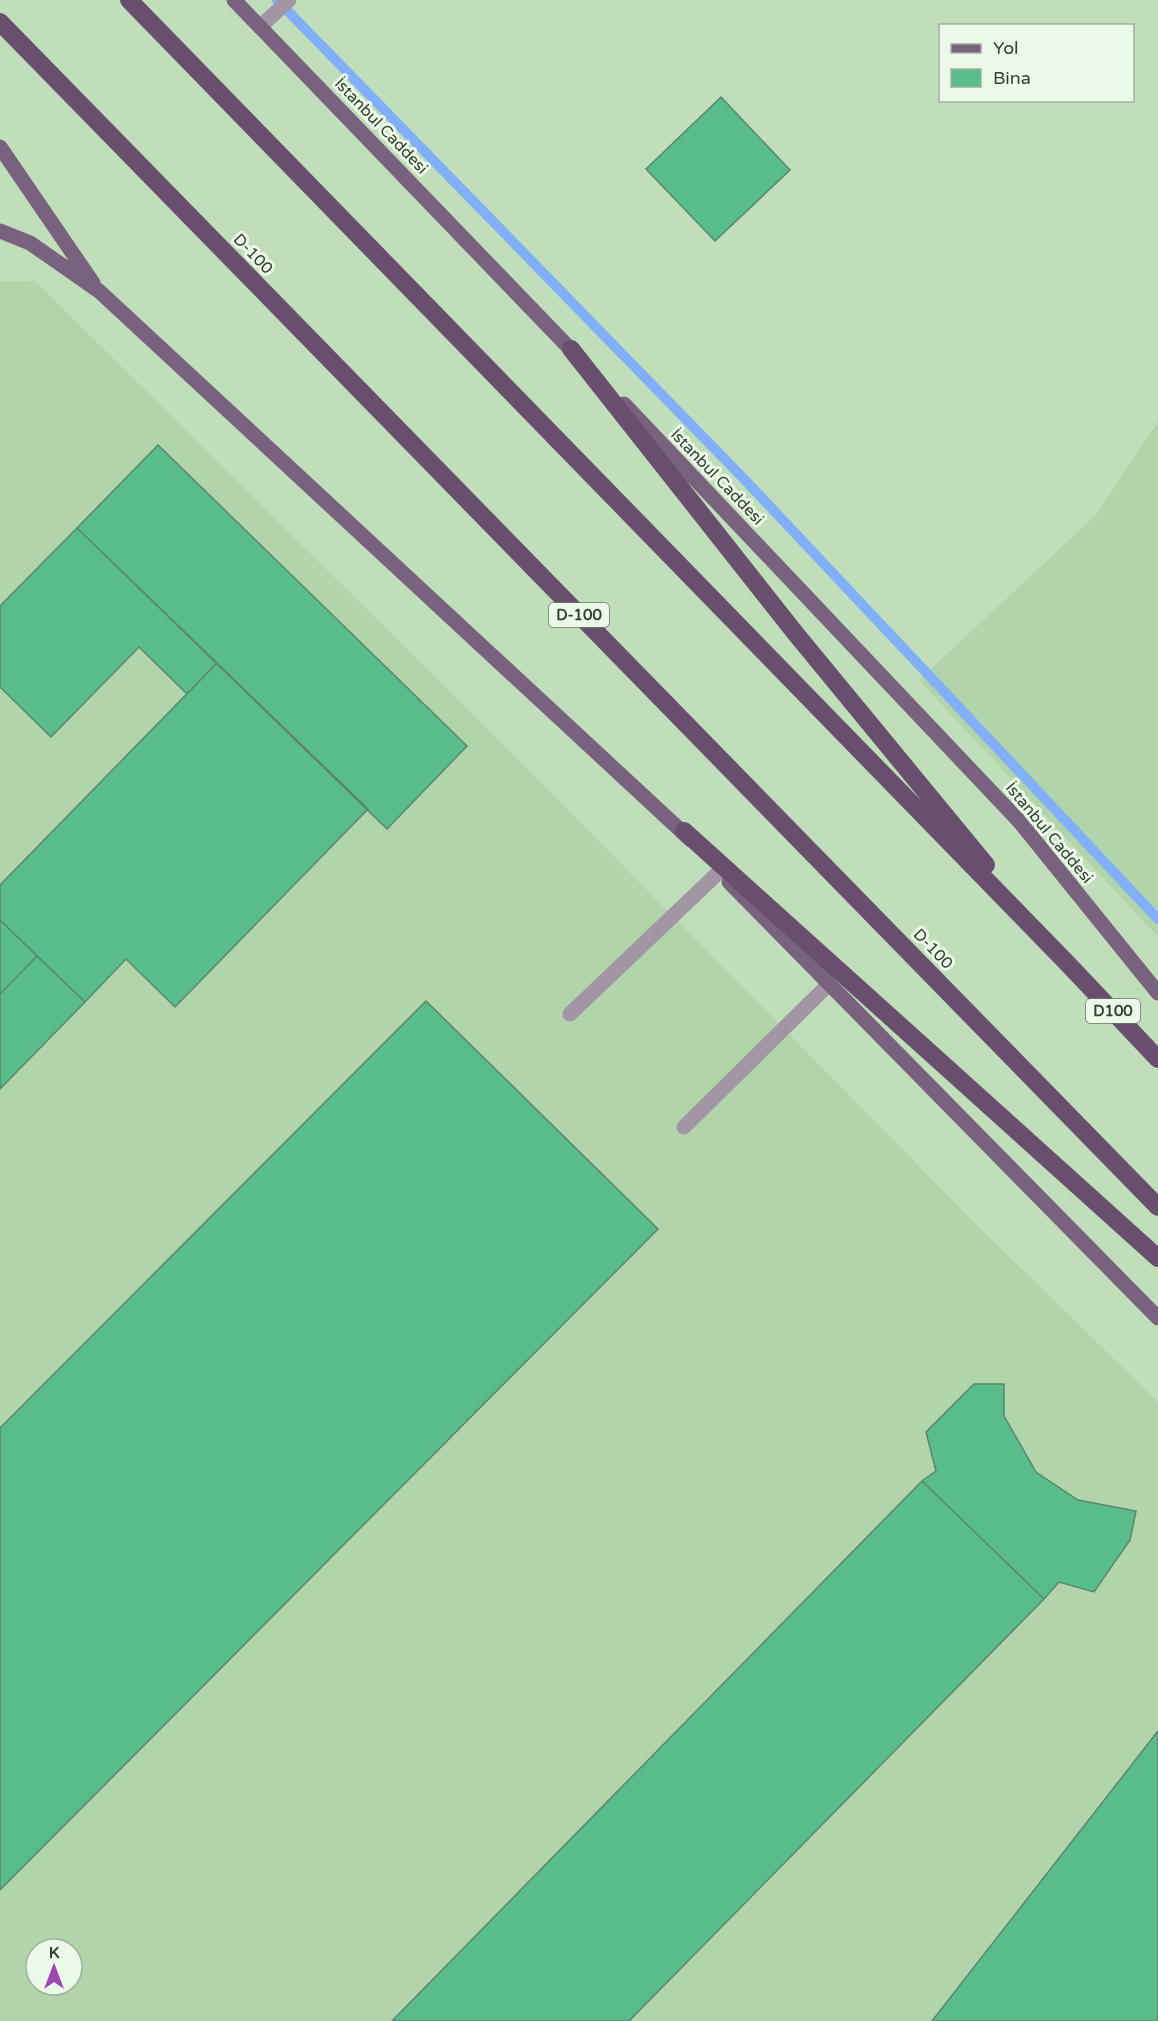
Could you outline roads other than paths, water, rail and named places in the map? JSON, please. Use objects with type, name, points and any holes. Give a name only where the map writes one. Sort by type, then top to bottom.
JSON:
[{"type":"highway","points":[[129,0],[1067,963]]},
{"type":"highway","name":"D-100","points":[[0,22],[1158,1207]]},
{"type":"highway","points":[[571,349],[796,634],[1067,963]]},
{"type":"highway","points":[[684,831],[1158,1258]]},
{"type":"highway","name":"D100","points":[[1067,963],[1158,1059]]},
{"type":"main road","name":"İstanbul Caddesi","points":[[234,0],[571,349],[1019,821],[1158,993]]},
{"type":"main road","points":[[0,147],[99,291]]},
{"type":"main road","points":[[0,231],[30,243],[99,291],[684,831],[719,872],[828,985],[1158,1318]]},
{"type":"lane","points":[[260,27],[289,0]]},
{"type":"lane","points":[[570,1014],[719,872]]},
{"type":"lane","points":[[684,1127],[828,985]]},
{"type":"waterway","points":[[277,0],[746,481],[1158,919]]}]
